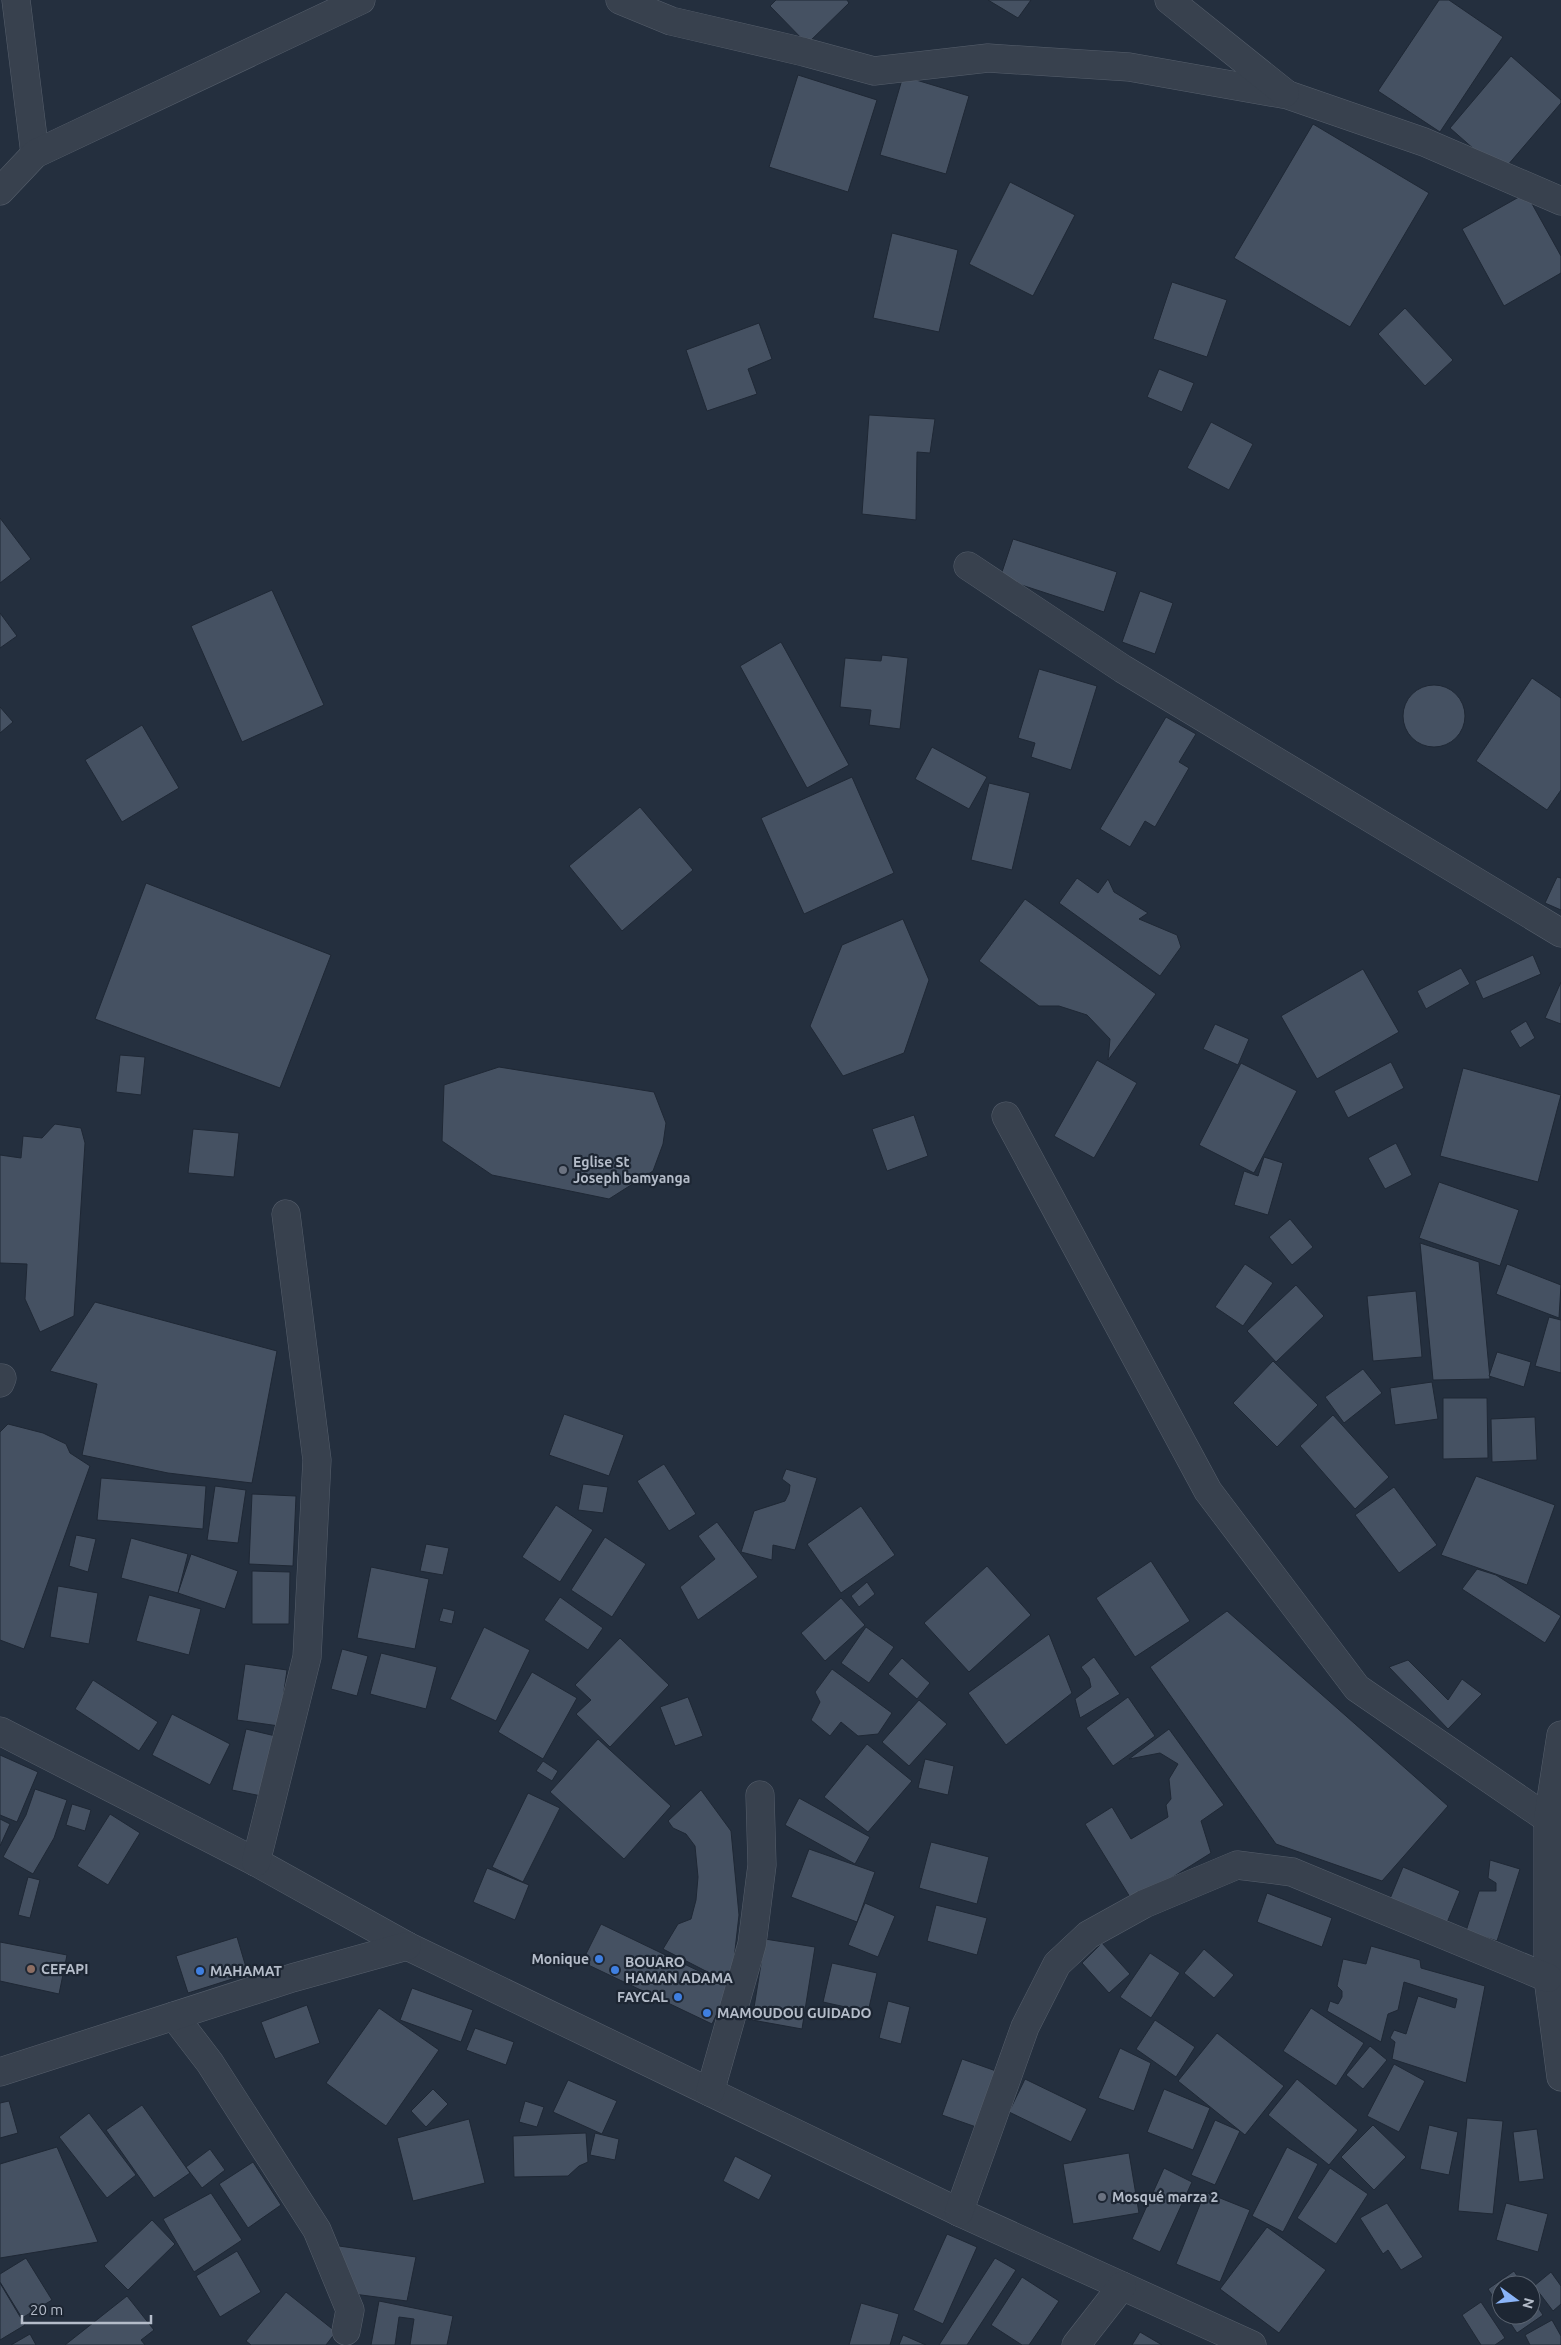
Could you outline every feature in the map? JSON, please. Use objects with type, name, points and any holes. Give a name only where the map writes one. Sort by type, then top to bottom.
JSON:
[{"type":"street","points":[[16,0],[35,154]]},
{"type":"street","points":[[0,191],[35,154],[361,0]]},
{"type":"street","points":[[620,0],[671,21],[804,52],[874,71],[988,58],[1129,67],[1288,95],[1424,142],[1561,201]]},
{"type":"street","points":[[1170,0],[1288,95]]},
{"type":"street","points":[[968,566],[1123,669],[1561,933]]},
{"type":"street","points":[[1006,1116],[1208,1491],[1357,1688],[1548,1819]]},
{"type":"street","points":[[256,1862],[307,1657],[317,1460],[286,1214]]},
{"type":"street","points":[[0,1731],[256,1862],[408,1946],[959,2212],[1252,2345]]},
{"type":"street","points":[[1561,1735],[1548,1819],[1548,1978],[1561,2077]]},
{"type":"street","points":[[710,2092],[752,1944],[762,1865],[760,1795]]},
{"type":"street","points":[[959,2212],[1025,2026],[1057,1964],[1088,1935],[1144,1904],[1236,1865],[1292,1872],[1548,1978]]},
{"type":"street","points":[[0,2072],[292,1978],[408,1946]]},
{"type":"street","points":[[174,2016],[210,2062],[317,2230],[350,2310],[346,2331]]},
{"type":"street","points":[[1076,2345],[1122,2286]]},
{"type":"building","points":[[776,0],[847,0],[849,3],[807,44],[770,6]]},
{"type":"building","points":[[988,0],[1031,0],[1018,18]]},
{"type":"building","points":[[1439,0],[1449,0],[1503,37],[1440,132],[1378,91]]},
{"type":"building","points":[[1511,56],[1561,100],[1561,103],[1501,173],[1450,128]]},
{"type":"building","points":[[798,75],[877,100],[848,192],[769,167]]},
{"type":"building","points":[[903,76],[969,96],[946,174],[880,155]]},
{"type":"building","points":[[1313,124],[1429,193],[1350,327],[1234,258]]},
{"type":"building","points":[[1010,182],[1075,215],[1033,296],[969,264]]},
{"type":"building","points":[[1526,193],[1561,256],[1561,273],[1504,306],[1462,229]]},
{"type":"building","points":[[892,233],[958,250],[939,332],[873,318]]},
{"type":"building","points":[[1172,282],[1227,300],[1207,357],[1153,339]]},
{"type":"building","points":[[1405,308],[1453,360],[1425,386],[1378,334]]},
{"type":"building","points":[[759,323],[772,359],[748,369],[757,394],[707,411],[686,350]]},
{"type":"building","points":[[1159,369],[1194,383],[1182,412],[1147,397]]},
{"type":"building","points":[[869,415],[935,419],[930,453],[917,452],[916,520],[862,514]]},
{"type":"building","points":[[1211,422],[1253,444],[1229,490],[1187,468]]},
{"type":"building","points":[[0,518],[31,559],[0,583]]},
{"type":"building","points":[[1013,539],[1117,572],[1104,612],[1000,578]]},
{"type":"building","points":[[272,590],[324,705],[242,742],[191,626]]},
{"type":"building","points":[[1140,591],[1173,603],[1155,654],[1122,642]]},
{"type":"building","points":[[0,613],[17,636],[0,648]]},
{"type":"building","points":[[781,642],[849,765],[807,788],[740,666]]},
{"type":"building","points":[[882,655],[908,658],[900,729],[869,725],[871,710],[840,707],[845,658],[881,661]]},
{"type":"building","points":[[1039,669],[1097,686],[1071,770],[1031,757],[1035,743],[1018,738]]},
{"type":"building","points":[[1532,678],[1561,698],[1561,790],[1547,810],[1476,761]]},
{"type":"building","points":[[1434,685],[1451,690],[1456,694],[1460,699],[1465,716],[1460,733],[1456,738],[1451,742],[1434,747],[1417,742],[1412,738],[1408,733],[1403,716],[1408,699],[1412,694],[1417,690]]},
{"type":"building","points":[[0,707],[13,722],[0,733]]},
{"type":"building","points":[[1166,717],[1196,734],[1179,762],[1189,768],[1155,827],[1145,821],[1130,847],[1100,829]]},
{"type":"building","points":[[142,725],[179,788],[122,822],[85,760]]},
{"type":"building","points":[[932,747],[987,777],[969,809],[915,779]]},
{"type":"building","points":[[852,777],[894,873],[804,914],[761,818]]},
{"type":"building","points":[[989,783],[1030,793],[1012,870],[971,860]]},
{"type":"building","points":[[640,807],[693,870],[622,931],[569,866]]},
{"type":"building","points":[[1557,877],[1561,878],[1561,910],[1545,903]]},
{"type":"building","points":[[1077,878],[1098,893],[1108,879],[1114,892],[1148,913],[1139,919],[1177,935],[1181,947],[1160,976],[1059,903]]},
{"type":"building","points":[[146,883],[331,955],[280,1088],[95,1019]]},
{"type":"building","points":[[1025,899],[1156,994],[1108,1060],[1110,1039],[1087,1015],[1059,1006],[1039,1006],[979,961]]},
{"type":"building","points":[[903,919],[929,980],[904,1053],[843,1076],[810,1026],[842,945]]},
{"type":"building","points":[[1533,955],[1541,974],[1483,999],[1475,981]]},
{"type":"building","points":[[1461,968],[1470,984],[1426,1009],[1417,991]]},
{"type":"building","points":[[1363,969],[1399,1032],[1317,1079],[1281,1016]]},
{"type":"building","points":[[1561,982],[1561,1024],[1545,1018]]},
{"type":"building","points":[[1526,1021],[1535,1038],[1520,1048],[1510,1031]]},
{"type":"building","points":[[1215,1024],[1249,1039],[1238,1065],[1203,1049]]},
{"type":"building","points":[[120,1055],[145,1057],[141,1095],[116,1092]]},
{"type":"building","points":[[1097,1060],[1137,1083],[1094,1158],[1054,1136]]},
{"type":"building","points":[[1391,1062],[1404,1088],[1348,1118],[1334,1091]]},
{"type":"building","points":[[1241,1063],[1297,1091],[1254,1173],[1199,1145]]},
{"type":"building","points":[[499,1067],[654,1092],[666,1123],[663,1144],[653,1171],[609,1199],[492,1175],[442,1141],[444,1085]]},
{"type":"building","points":[[1463,1068],[1561,1095],[1538,1182],[1440,1156]]},
{"type":"building","points":[[914,1115],[928,1156],[887,1171],[872,1129]]},
{"type":"building","points":[[55,1124],[81,1128],[85,1143],[74,1316],[40,1332],[25,1299],[27,1264],[0,1263],[0,1155],[21,1158],[23,1136],[42,1138]]},
{"type":"building","points":[[193,1129],[239,1133],[234,1177],[188,1173]]},
{"type":"building","points":[[1396,1143],[1412,1175],[1385,1189],[1368,1158]]},
{"type":"building","points":[[1264,1157],[1283,1163],[1268,1215],[1234,1205],[1244,1171],[1258,1176]]},
{"type":"building","points":[[1439,1182],[1519,1210],[1500,1266],[1419,1238]]},
{"type":"building","points":[[1290,1219],[1313,1247],[1292,1265],[1269,1237]]},
{"type":"building","points":[[1420,1243],[1479,1262],[1490,1379],[1433,1380]]},
{"type":"building","points":[[1245,1264],[1273,1283],[1243,1326],[1215,1307]]},
{"type":"building","points":[[1507,1264],[1561,1285],[1559,1318],[1496,1294]]},
{"type":"building","points":[[1296,1285],[1324,1316],[1276,1362],[1247,1331]]},
{"type":"building","points":[[1416,1291],[1422,1357],[1373,1361],[1367,1296]]},
{"type":"building","points":[[95,1302],[277,1351],[252,1483],[168,1473],[82,1455],[97,1384],[50,1371]]},
{"type":"building","points":[[1549,1317],[1561,1320],[1561,1373],[1535,1366]]},
{"type":"building","points":[[1497,1352],[1531,1362],[1524,1387],[1489,1376]]},
{"type":"building","points":[[1273,1361],[1318,1405],[1277,1447],[1233,1403]]},
{"type":"building","points":[[1363,1369],[1382,1393],[1344,1423],[1325,1397]]},
{"type":"building","points":[[1432,1382],[1438,1419],[1395,1425],[1390,1388]]},
{"type":"building","points":[[1443,1398],[1487,1398],[1488,1458],[1443,1459]]},
{"type":"building","points":[[564,1414],[624,1435],[609,1476],[549,1455]]},
{"type":"building","points":[[1333,1415],[1389,1477],[1355,1509],[1300,1446]]},
{"type":"building","points":[[1535,1417],[1537,1460],[1492,1462],[1491,1419]]},
{"type":"building","points":[[8,1424],[43,1433],[66,1444],[70,1453],[90,1466],[24,1649],[0,1640],[0,1432]]},
{"type":"building","points":[[664,1464],[696,1514],[669,1531],[637,1481]]},
{"type":"building","points":[[786,1469],[817,1478],[795,1550],[773,1545],[772,1560],[741,1552],[754,1511],[785,1501],[790,1485],[782,1479]]},
{"type":"building","points":[[1476,1476],[1555,1505],[1527,1585],[1441,1555]]},
{"type":"building","points":[[101,1478],[206,1486],[203,1529],[97,1520]]},
{"type":"building","points":[[583,1484],[608,1487],[603,1513],[578,1510]]},
{"type":"building","points":[[215,1486],[246,1490],[238,1543],[207,1540]]},
{"type":"building","points":[[1394,1487],[1437,1545],[1399,1573],[1355,1515]]},
{"type":"building","points":[[252,1494],[296,1496],[293,1566],[249,1564]]},
{"type":"building","points":[[556,1505],[593,1530],[560,1582],[522,1557]]},
{"type":"building","points":[[861,1506],[895,1555],[841,1593],[807,1544]]},
{"type":"building","points":[[717,1522],[758,1577],[698,1620],[680,1587],[715,1559],[698,1536]]},
{"type":"building","points":[[76,1535],[96,1539],[88,1572],[69,1566]]},
{"type":"building","points":[[605,1537],[646,1564],[612,1617],[571,1590]]},
{"type":"building","points":[[131,1538],[188,1554],[178,1593],[121,1578]]},
{"type":"building","points":[[426,1544],[449,1548],[443,1575],[420,1571]]},
{"type":"building","points":[[191,1554],[238,1571],[225,1609],[178,1593]]},
{"type":"building","points":[[1151,1561],[1190,1621],[1135,1657],[1096,1598]]},
{"type":"building","points":[[987,1566],[1031,1615],[969,1672],[924,1623]]},
{"type":"building","points":[[371,1567],[429,1579],[415,1649],[357,1638]]},
{"type":"building","points":[[1477,1569],[1496,1575],[1561,1616],[1545,1643],[1462,1589]]},
{"type":"building","points":[[252,1571],[290,1572],[289,1624],[252,1624]]},
{"type":"building","points":[[867,1582],[875,1594],[859,1607],[851,1596]]},
{"type":"building","points":[[58,1586],[98,1593],[89,1644],[50,1637]]},
{"type":"building","points":[[149,1595],[201,1609],[189,1655],[136,1641]]},
{"type":"building","points":[[560,1597],[603,1628],[588,1650],[544,1620]]},
{"type":"building","points":[[841,1598],[865,1625],[825,1661],[801,1633]]},
{"type":"building","points":[[443,1608],[455,1611],[452,1624],[439,1621]]},
{"type":"building","points":[[1227,1611],[1448,1806],[1382,1881],[1276,1844],[1150,1667]]},
{"type":"building","points":[[484,1627],[530,1650],[496,1721],[450,1699]]},
{"type":"building","points":[[866,1627],[894,1647],[869,1683],[841,1663]]},
{"type":"building","points":[[1049,1634],[1072,1693],[1006,1745],[968,1693]]},
{"type":"building","points":[[620,1638],[669,1685],[610,1747],[576,1714],[591,1700],[575,1685]]},
{"type":"building","points":[[342,1649],[368,1656],[357,1696],[331,1689]]},
{"type":"building","points":[[381,1653],[437,1667],[426,1709],[370,1694]]},
{"type":"building","points":[[1094,1657],[1120,1694],[1080,1718],[1075,1699],[1091,1687],[1089,1678],[1081,1667]]},
{"type":"building","points":[[902,1658],[930,1683],[917,1699],[888,1674]]},
{"type":"building","points":[[1408,1660],[1448,1700],[1462,1679],[1482,1694],[1448,1729],[1389,1667]]},
{"type":"building","points":[[245,1664],[287,1670],[279,1726],[237,1720]]},
{"type":"building","points":[[832,1669],[892,1713],[878,1734],[858,1736],[841,1722],[830,1736],[811,1720],[820,1702],[815,1692]]},
{"type":"building","points":[[532,1672],[577,1698],[543,1759],[498,1732]]},
{"type":"building","points":[[93,1680],[158,1722],[139,1751],[75,1709]]},
{"type":"building","points":[[688,1697],[703,1736],[675,1746],[660,1707]]},
{"type":"building","points":[[1128,1697],[1155,1736],[1113,1766],[1086,1728]]},
{"type":"building","points":[[919,1700],[947,1724],[909,1766],[882,1742]]},
{"type":"building","points":[[172,1714],[230,1744],[210,1785],[152,1755]]},
{"type":"building","points":[[246,1729],[284,1738],[271,1798],[232,1790]]},
{"type":"building","points":[[1169,1729],[1224,1805],[1201,1821],[1211,1853],[1133,1902],[1085,1824],[1112,1807],[1131,1839],[1168,1817],[1166,1805],[1171,1799],[1169,1779],[1178,1764],[1160,1753],[1129,1759]]},
{"type":"building","points":[[598,1739],[671,1806],[624,1859],[550,1792]]},
{"type":"building","points":[[867,1744],[912,1781],[868,1832],[824,1797]]},
{"type":"building","points":[[0,1755],[38,1772],[17,1822],[0,1815]]},
{"type":"building","points":[[925,1759],[954,1766],[948,1795],[918,1788]]},
{"type":"building","points":[[543,1761],[558,1771],[552,1781],[536,1771]]},
{"type":"building","points":[[35,1789],[67,1800],[54,1838],[33,1874],[3,1857],[26,1815]]},
{"type":"building","points":[[701,1790],[731,1831],[739,1915],[733,1968],[727,1982],[663,1949],[678,1924],[691,1919],[696,1900],[698,1877],[695,1846],[686,1834],[673,1828],[668,1821]]},
{"type":"building","points":[[528,1793],[560,1808],[523,1882],[492,1867]]},
{"type":"building","points":[[799,1798],[870,1837],[855,1864],[785,1825]]},
{"type":"building","points":[[72,1804],[91,1810],[85,1831],[66,1825]]},
{"type":"building","points":[[110,1814],[140,1833],[108,1885],[77,1866]]},
{"type":"building","points":[[0,1819],[10,1824],[0,1846]]},
{"type":"building","points":[[931,1842],[989,1857],[977,1904],[919,1888]]},
{"type":"building","points":[[809,1849],[875,1872],[857,1922],[791,1897]]},
{"type":"building","points":[[1490,1860],[1520,1869],[1497,1941],[1466,1931],[1479,1891],[1496,1891],[1496,1883],[1488,1878]]},
{"type":"building","points":[[1403,1867],[1460,1891],[1444,1930],[1387,1906]]},
{"type":"building","points":[[487,1868],[529,1885],[515,1920],[473,1902]]},
{"type":"building","points":[[28,1877],[40,1880],[30,1918],[18,1915]]},
{"type":"building","points":[[1267,1893],[1332,1918],[1322,1947],[1257,1922]]},
{"type":"building","points":[[865,1903],[895,1916],[878,1957],[848,1945]]},
{"type":"building","points":[[936,1905],[987,1918],[977,1955],[927,1941]]},
{"type":"building","points":[[601,1924],[730,1986],[712,2024],[582,1962]]},
{"type":"building","points":[[237,1937],[248,1974],[188,1993],[176,1956]]},
{"type":"building","points":[[765,1939],[815,1947],[802,2029],[752,2020]]},
{"type":"building","points":[[0,1942],[67,1955],[59,1994],[0,1981]]},
{"type":"building","points":[[1102,1943],[1130,1974],[1109,1993],[1082,1963]]},
{"type":"building","points":[[1371,1946],[1420,1960],[1421,1968],[1485,1986],[1466,2083],[1392,2059],[1395,2042],[1390,2038],[1394,2030],[1406,2034],[1418,1996],[1455,2008],[1457,1999],[1404,1982],[1398,2010],[1388,2014],[1381,2042],[1327,2011],[1330,2001],[1338,2004],[1342,1997],[1342,1991],[1337,1986],[1343,1959],[1366,1964]]},
{"type":"building","points":[[1204,1949],[1234,1975],[1214,1998],[1184,1973]]},
{"type":"building","points":[[1150,1953],[1180,1973],[1151,2018],[1120,1997]]},
{"type":"building","points":[[832,1963],[877,1973],[868,2012],[823,2002]]},
{"type":"building","points":[[412,1988],[473,2010],[461,2042],[400,2020]]},
{"type":"building","points":[[888,2001],[910,2007],[901,2044],[879,2038]]},
{"type":"building","points":[[307,2005],[320,2043],[275,2059],[261,2022]]},
{"type":"building","points":[[379,2008],[439,2050],[386,2126],[326,2083]]},
{"type":"building","points":[[1311,2008],[1364,2043],[1336,2086],[1283,2051]]},
{"type":"building","points":[[1155,2020],[1195,2047],[1176,2077],[1136,2049]]},
{"type":"building","points":[[475,2028],[514,2042],[506,2065],[466,2050]]},
{"type":"building","points":[[1217,2033],[1284,2086],[1245,2135],[1178,2081]]},
{"type":"building","points":[[1370,2046],[1387,2060],[1363,2089],[1346,2075]]},
{"type":"building","points":[[1120,2048],[1151,2063],[1134,2111],[1098,2098]]},
{"type":"building","points":[[962,2059],[999,2072],[979,2128],[942,2115]]},
{"type":"building","points":[[1394,2064],[1425,2081],[1399,2132],[1367,2116]]},
{"type":"building","points":[[1025,2079],[1087,2109],[1071,2142],[1009,2112]]},
{"type":"building","points":[[1297,2079],[1358,2130],[1329,2165],[1268,2115]]},
{"type":"building","points":[[568,2080],[617,2101],[602,2134],[553,2112]]},
{"type":"building","points":[[433,2089],[448,2104],[426,2127],[411,2111]]},
{"type":"building","points":[[1164,2089],[1210,2108],[1193,2150],[1147,2132]]},
{"type":"building","points":[[9,2101],[18,2133],[0,2138],[0,2103]]},
{"type":"building","points":[[525,2101],[544,2107],[537,2127],[519,2122]]},
{"type":"building","points":[[142,2105],[190,2173],[154,2198],[106,2130]]},
{"type":"building","points":[[89,2113],[136,2175],[107,2198],[59,2137]]},
{"type":"building","points":[[1467,2118],[1503,2121],[1493,2214],[1458,2211]]},
{"type":"building","points":[[469,2119],[485,2183],[413,2201],[397,2138]]},
{"type":"building","points":[[1215,2120],[1240,2131],[1215,2185],[1191,2175]]},
{"type":"building","points":[[1373,2125],[1406,2157],[1374,2190],[1341,2157]]},
{"type":"building","points":[[1429,2125],[1458,2132],[1449,2175],[1420,2169]]},
{"type":"building","points":[[1537,2129],[1544,2179],[1519,2182],[1513,2132]]},
{"type":"building","points":[[586,2133],[588,2162],[579,2166],[568,2176],[514,2177],[513,2136]]},
{"type":"building","points":[[595,2133],[619,2139],[615,2160],[590,2155]]},
{"type":"building","points":[[57,2147],[98,2242],[0,2258],[0,2164]]},
{"type":"building","points":[[1287,2147],[1318,2164],[1283,2232],[1252,2216]]},
{"type":"building","points":[[210,2149],[225,2170],[202,2188],[186,2167]]},
{"type":"building","points":[[1129,2153],[1139,2213],[1073,2224],[1063,2164]]},
{"type":"building","points":[[735,2156],[772,2175],[759,2200],[723,2181]]},
{"type":"building","points":[[253,2162],[281,2205],[248,2228],[219,2184]]},
{"type":"building","points":[[1164,2168],[1192,2182],[1160,2252],[1132,2239]]},
{"type":"building","points":[[1330,2168],[1368,2194],[1336,2244],[1297,2218]]},
{"type":"building","points":[[1205,2192],[1250,2210],[1220,2282],[1176,2264]]},
{"type":"building","points":[[211,2193],[242,2240],[194,2272],[163,2219]]},
{"type":"building","points":[[1387,2203],[1423,2257],[1401,2270],[1388,2250],[1383,2254],[1360,2218]]},
{"type":"building","points":[[1506,2203],[1548,2214],[1538,2252],[1496,2240]]},
{"type":"building","points":[[152,2220],[175,2244],[128,2290],[104,2266]]},
{"type":"building","points":[[1267,2227],[1326,2270],[1279,2333],[1220,2289]]},
{"type":"building","points":[[947,2234],[977,2247],[943,2324],[913,2310]]},
{"type":"building","points":[[339,2246],[416,2257],[407,2301],[346,2293]]},
{"type":"building","points":[[237,2251],[261,2292],[220,2317],[196,2276]]},
{"type":"building","points":[[26,2258],[52,2300],[22,2318],[0,2282],[0,2274]]},
{"type":"building","points":[[995,2258],[1016,2270],[967,2345],[939,2345]]},
{"type":"building","points":[[1514,2271],[1517,2275],[1508,2275]]},
{"type":"building","points":[[1551,2272],[1561,2286],[1561,2304],[1553,2311],[1541,2295],[1541,2280]]},
{"type":"building","points":[[1022,2277],[1059,2301],[1029,2345],[1022,2345],[991,2325]]},
{"type":"building","points":[[0,2283],[25,2325],[0,2340]]},
{"type":"building","points":[[286,2292],[336,2332],[326,2345],[251,2345],[246,2341]]},
{"type":"building","points":[[127,2296],[154,2330],[141,2340],[145,2345],[65,2345]]},
{"type":"building","points":[[379,2301],[453,2316],[447,2345],[410,2345],[414,2319],[399,2317],[395,2345],[371,2345]]},
{"type":"building","points":[[1481,2302],[1491,2317],[1491,2325],[1496,2325],[1505,2338],[1495,2345],[1481,2345],[1462,2315]]},
{"type":"building","points":[[861,2303],[899,2314],[890,2345],[849,2345]]},
{"type":"building","points":[[1552,2320],[1561,2336],[1561,2345],[1530,2345],[1525,2335]]},
{"type":"building","points":[[1512,2325],[1529,2325],[1517,2333]]},
{"type":"building","points":[[1140,2332],[1162,2345],[1132,2345]]},
{"type":"building","points":[[30,2334],[36,2345],[11,2345]]},
{"type":"building","points":[[903,2335],[926,2345],[899,2345]]},
{"type":"place","name":"Eglise St Joseph bamyanga","points":[[563,1170]]},
{"type":"place","name":"Monique","points":[[599,1959]]},
{"type":"place","name":"CEFAPI","points":[[31,1969]]},
{"type":"place","name":"BOUARO HAMAN ADAMA","points":[[615,1970]]},
{"type":"place","name":"MAHAMAT","points":[[200,1971]]},
{"type":"place","name":"FAYCAL","points":[[678,1997]]},
{"type":"place","name":"MAMOUDOU GUIDADO","points":[[707,2013]]},
{"type":"place","name":"Mosqué marza 2","points":[[1102,2197]]}]
